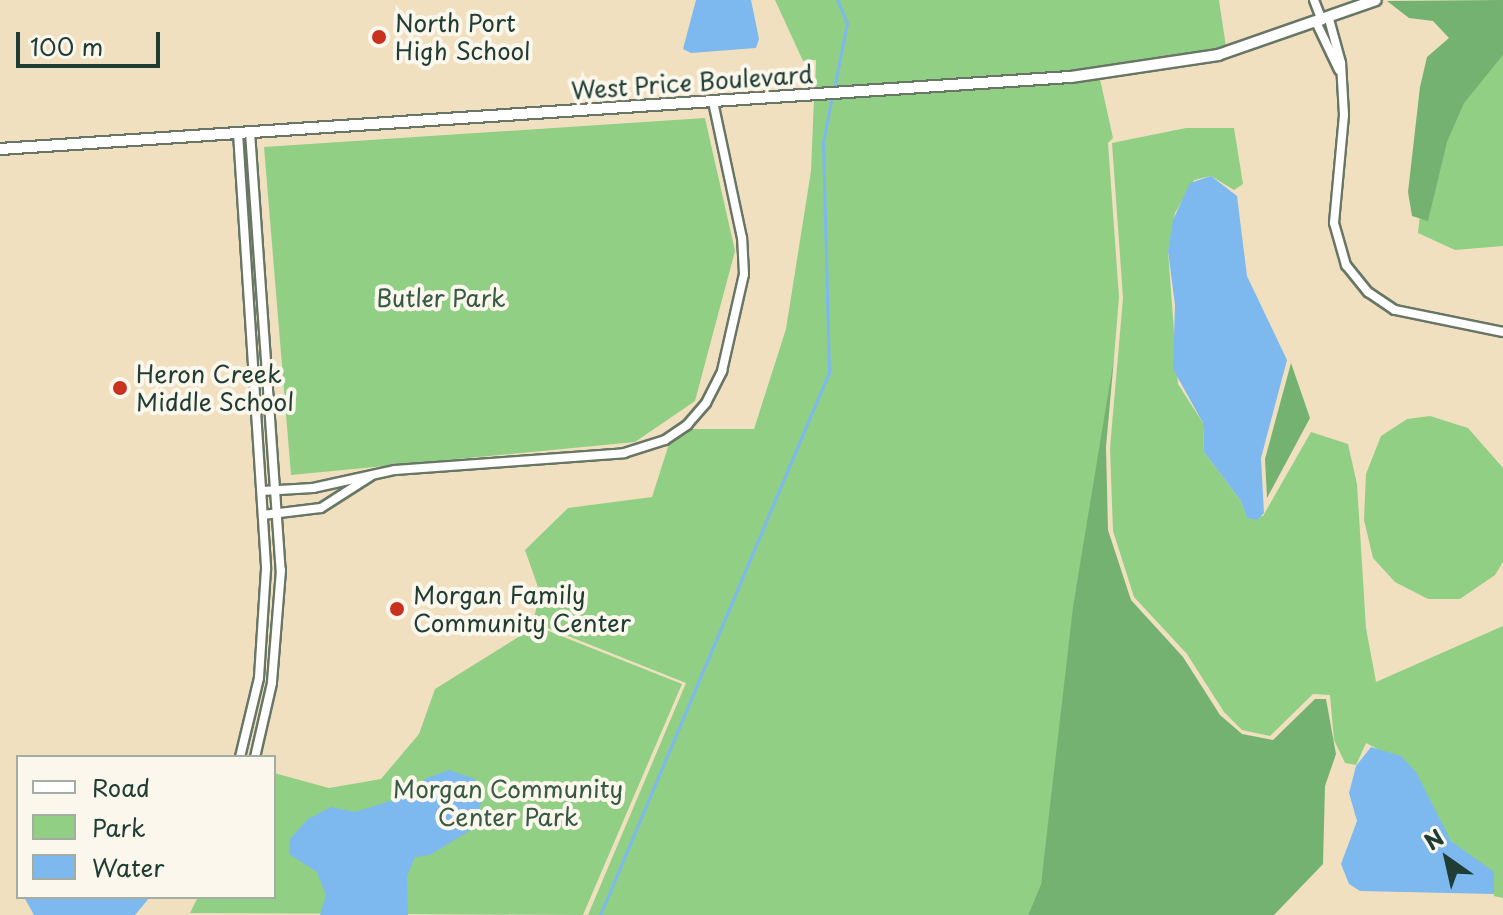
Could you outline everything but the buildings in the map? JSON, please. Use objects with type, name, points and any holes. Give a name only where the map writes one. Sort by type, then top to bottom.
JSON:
[{"type":"street","points":[[1314,0],[1339,70],[1344,144],[1334,223],[1349,270],[1374,297],[1402,313],[1503,332]]},
{"type":"street","name":"West Price Boulevard","points":[[0,149],[1003,82],[1188,62],[1323,22],[1376,0]]},
{"type":"street","points":[[262,491],[379,472],[624,453],[665,440],[696,415],[722,371],[744,274],[742,238],[713,101]]},
{"type":"street","points":[[250,132],[278,514],[278,642],[255,755]]},
{"type":"street","points":[[238,133],[262,491],[264,641],[241,755]]},
{"type":"street","points":[[263,515],[331,504],[379,472]]},
{"type":"green space","points":[[775,0],[1219,0],[1226,47],[1070,72],[815,89],[816,60],[803,61]]},
{"type":"green space","points":[[1503,0],[1503,55],[1464,103],[1447,142],[1428,221],[1412,216],[1408,192],[1420,87],[1427,57],[1449,38],[1433,21],[1409,18],[1387,1]]},
{"type":"green space","points":[[1503,52],[1503,246],[1455,250],[1418,233],[1423,188],[1444,124]]},
{"type":"green space","points":[[1100,79],[1113,138],[1108,143],[1119,297],[1114,358],[1041,884],[1028,915],[588,915],[686,683],[533,622],[540,593],[525,550],[568,508],[652,497],[669,444],[690,429],[754,429],[786,329],[811,171],[814,99]]},
{"type":"green space","name":"Butler Park","points":[[705,118],[735,251],[695,401],[635,442],[291,475],[264,147]]},
{"type":"green space","points":[[1186,128],[1234,128],[1243,184],[1234,190],[1211,176],[1194,180],[1175,213],[1168,251],[1178,384],[1203,423],[1204,452],[1241,501],[1247,517],[1263,516],[1311,432],[1348,444],[1357,484],[1366,628],[1376,682],[1503,626],[1503,898],[1494,896],[1492,880],[1443,833],[1385,753],[1366,743],[1356,765],[1345,763],[1334,740],[1330,695],[1313,694],[1270,736],[1242,730],[1224,712],[1187,654],[1134,597],[1113,531],[1110,448],[1123,298],[1112,143]]},
{"type":"green space","points":[[1114,358],[1106,447],[1108,530],[1131,600],[1183,657],[1220,715],[1242,734],[1273,740],[1315,699],[1326,699],[1336,754],[1325,786],[1323,864],[1274,915],[1028,915],[1041,884],[1073,607]]},
{"type":"green space","points":[[1291,363],[1310,418],[1267,498],[1265,459]]},
{"type":"green space","points":[[1430,416],[1468,428],[1503,468],[1503,562],[1495,575],[1460,599],[1428,599],[1395,582],[1373,558],[1364,520],[1366,474],[1381,436],[1407,419]]},
{"type":"green space","name":"Morgan Community Center Park","points":[[536,626],[682,684],[583,915],[190,913],[197,899],[276,899],[276,774],[329,788],[381,779],[419,734],[435,689]]},
{"type":"water","points":[[696,0],[751,0],[759,39],[756,48],[691,53],[683,49]]},
{"type":"water","points":[[1211,176],[1237,196],[1247,276],[1287,360],[1261,458],[1264,513],[1257,520],[1247,518],[1241,501],[1204,452],[1203,423],[1173,369],[1175,305],[1168,251],[1173,220],[1190,183]]},
{"type":"water","points":[[1371,747],[1401,756],[1416,772],[1451,841],[1494,872],[1494,894],[1360,891],[1349,884],[1341,864],[1357,821],[1349,793],[1356,766]]},
{"type":"water","points":[[449,770],[475,779],[483,799],[469,831],[430,855],[415,857],[407,876],[408,915],[320,915],[326,895],[317,872],[289,854],[290,839],[308,819],[331,807],[355,812],[397,799],[427,778]]},
{"type":"water","points":[[25,899],[148,899],[135,915],[34,915]]},
{"type":"waterway","points":[[834,89],[847,23],[837,0]]},
{"type":"waterway","points":[[600,915],[829,372],[823,143],[832,96]]},
{"type":"place","name":"North Port High School","points":[[379,37]]},
{"type":"place","name":"Heron Creek Middle School","points":[[120,388]]},
{"type":"place","name":"Morgan Family Community Center","points":[[397,609]]}]
